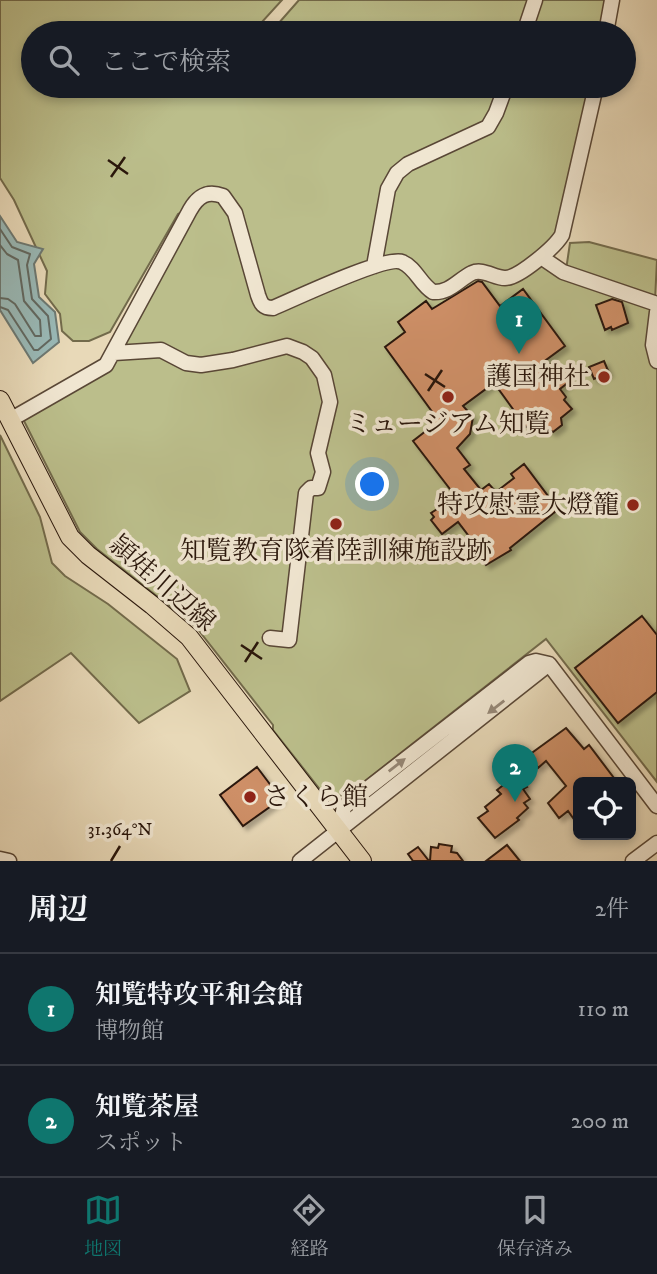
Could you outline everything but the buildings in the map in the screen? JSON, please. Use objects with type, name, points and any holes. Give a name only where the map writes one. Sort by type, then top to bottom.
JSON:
[{"type":"main road","name":"頴娃川辺線","points":[[0,400],[70,537],[88,555],[152,604],[189,637],[362,861]]},
{"type":"street","points":[[528,21],[535,0]]},
{"type":"street","points":[[608,21],[612,0]]},
{"type":"street","points":[[374,266],[392,180],[408,163],[488,127],[502,98]]},
{"type":"street","points":[[10,420],[106,365],[190,210],[197,199],[208,193],[223,196],[235,213],[261,304],[267,308],[273,308],[374,266],[399,261],[413,270],[426,288],[438,293],[448,290],[472,273],[509,278],[556,245],[562,235],[593,98]]},
{"type":"street","points":[[541,257],[563,272],[657,304]]},
{"type":"street","points":[[657,312],[653,345],[657,361]]},
{"type":"street","points":[[114,353],[161,350],[186,363],[201,365],[287,346],[312,358],[324,375],[330,402],[318,453],[323,472],[318,488],[311,488],[306,493],[289,640],[270,638]]},
{"type":"street","points":[[300,861],[339,831],[344,807],[529,663],[536,661],[550,664],[657,806]]},
{"type":"street","points":[[633,861],[657,842]]},
{"type":"street","points":[[0,859],[9,861]]},
{"type":"green space","points":[[0,0],[282,0],[263,21],[21,21],[21,98],[589,98],[559,231],[532,256],[654,310],[657,320],[657,782],[546,639],[351,792],[336,796],[322,792],[196,627],[97,549],[80,532],[19,411],[99,362],[109,352],[186,210],[178,214],[110,332],[89,341],[73,341],[62,331],[60,314],[45,294],[47,271],[14,200],[0,178]]},
{"type":"green space","points":[[299,0],[608,0],[604,21],[281,21]]},
{"type":"green space","points":[[589,242],[657,260],[655,300],[566,270],[570,243]]},
{"type":"green space","points":[[0,435],[40,517],[52,563],[65,576],[108,604],[177,659],[190,691],[139,723],[71,653],[0,701]]},
{"type":"water","points":[[0,216],[17,242],[43,249],[34,264],[39,297],[55,312],[59,342],[33,363],[0,310]]},
{"type":"place","name":"知覧特攻平和会館","points":[[519,354]]},
{"type":"place","name":"護国神社","points":[[604,377]]},
{"type":"place","name":"ミュージアム知覧","points":[[448,397]]},
{"type":"place","name":"特攻慰霊大燈籠","points":[[633,505]]},
{"type":"place","name":"知覧教育隊着陸訓練施設跡","points":[[336,524]]},
{"type":"place","name":"さくら館","points":[[250,797]]},
{"type":"place","name":"知覧茶屋","points":[[515,802]]}]
